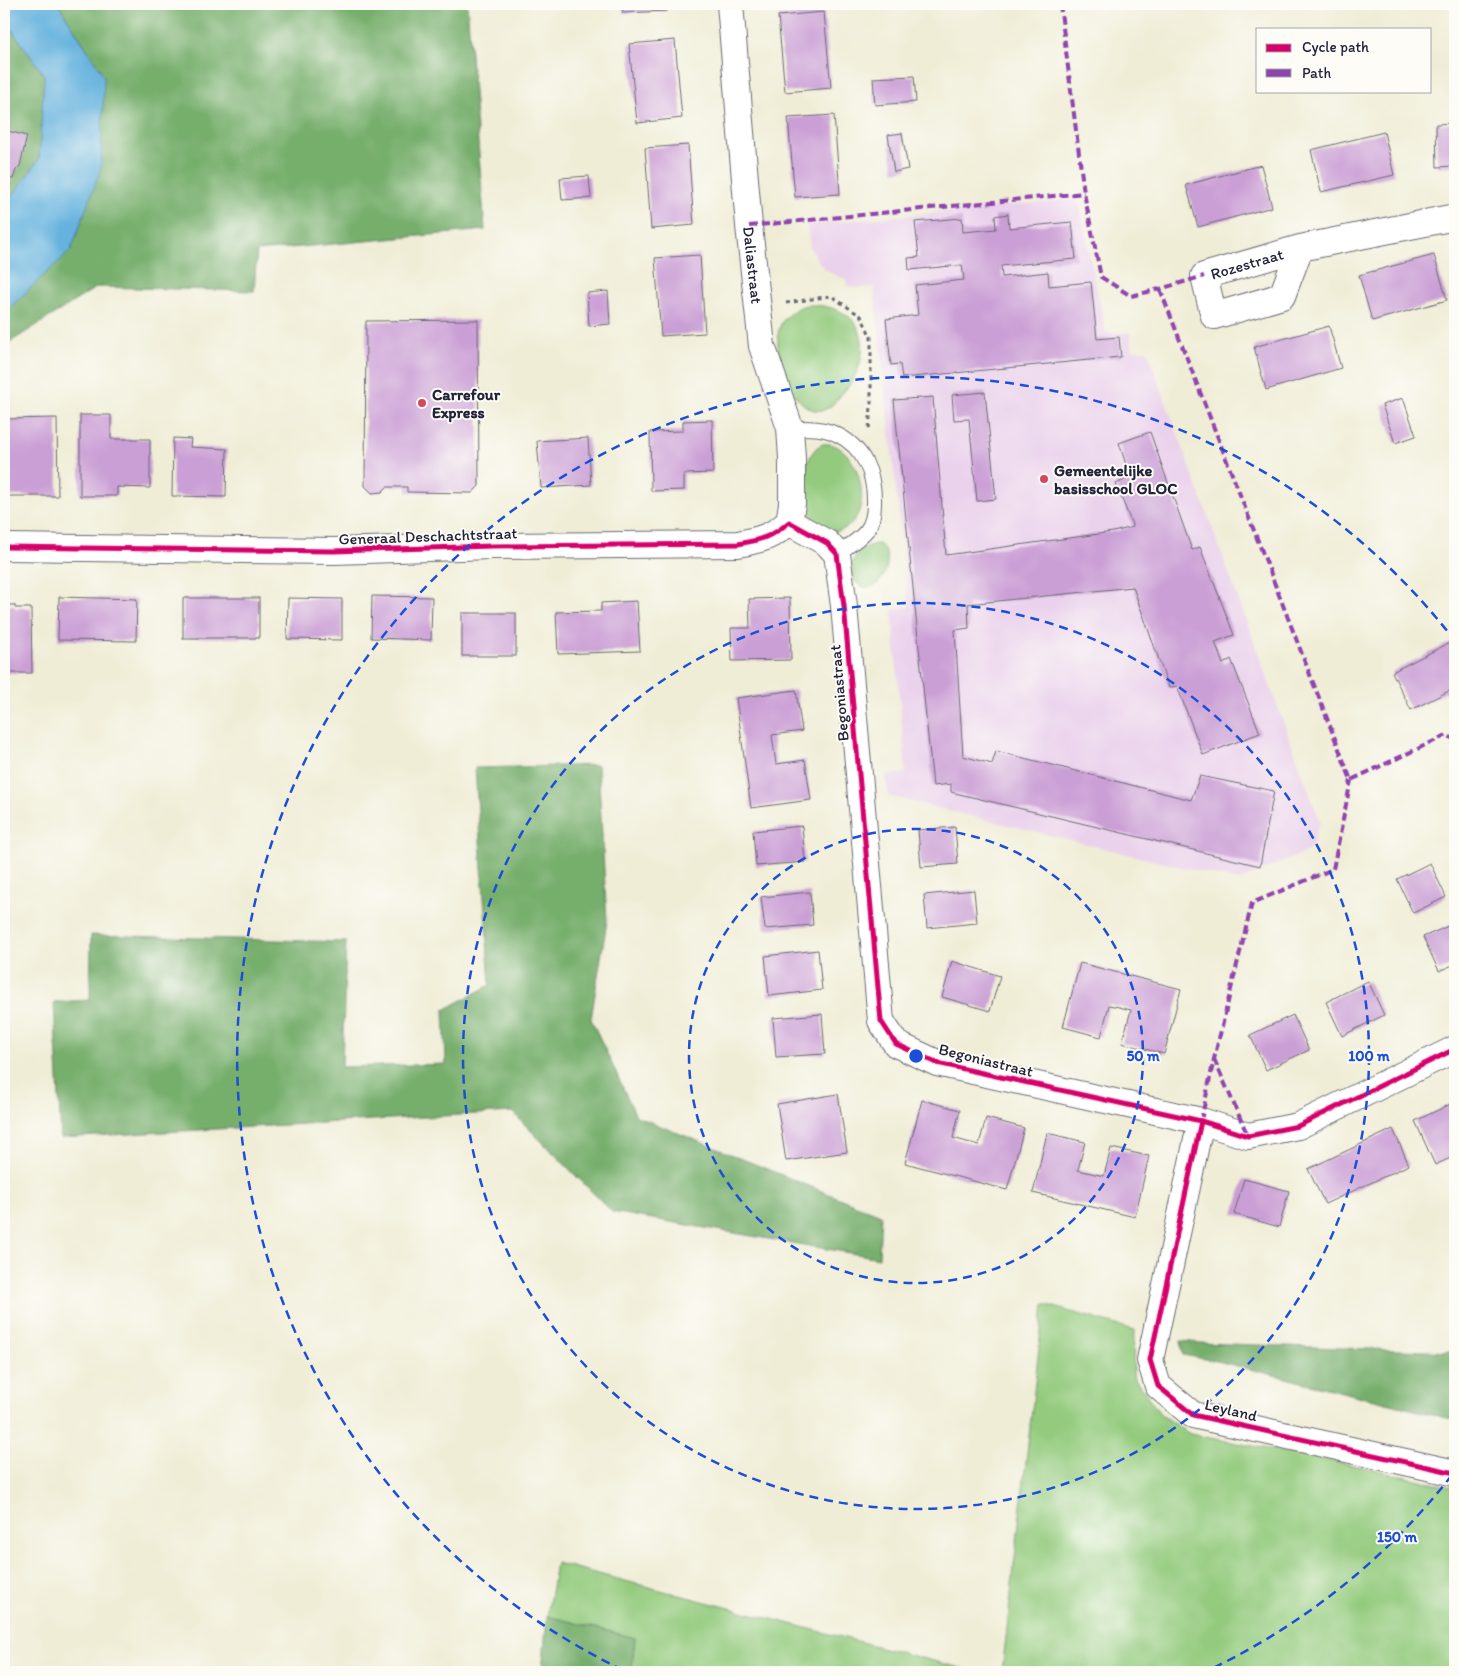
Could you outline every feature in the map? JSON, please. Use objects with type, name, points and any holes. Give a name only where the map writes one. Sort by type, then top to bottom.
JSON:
[{"type":"street","name":"Daliastraat","points":[[730,4],[749,226],[762,346],[790,428],[792,504],[789,522]]},
{"type":"street","name":"Rozestraat","points":[[1300,248],[1455,217]]},
{"type":"street","name":"Generaal Deschachtstraat","points":[[4,547],[334,551],[492,546],[738,544],[760,540],[775,534],[789,522]]},
{"type":"street","points":[[789,522],[827,543],[837,554]]},
{"type":"street","name":"Begoniastraat","points":[[837,554],[844,606],[880,1021],[896,1044],[937,1063],[1201,1122],[1248,1136],[1298,1126],[1455,1049]]},
{"type":"street","name":"Leyland","points":[[1201,1122],[1150,1360],[1158,1386],[1193,1415],[1455,1473]]},
{"type":"lane","points":[[790,428],[834,432],[846,439],[858,449],[872,476],[874,513],[868,529],[852,544],[837,554]]},
{"type":"path","points":[[758,307],[831,296],[861,316],[871,337],[871,408],[866,462]]},
{"type":"shaded area","name":"Gemeentelijke basisschool GLOC","points":[[1078,199],[1106,333],[1130,333],[1133,350],[1147,350],[1320,822],[1310,850],[1239,881],[888,796],[886,775],[906,773],[892,610],[909,607],[874,287],[856,288],[847,286],[846,279],[824,268],[810,247],[807,225]]},
{"type":"green space","points":[[58,4],[467,4],[485,230],[257,251],[254,291],[97,287],[4,346],[4,313],[8,310],[104,76]]},
{"type":"green space","points":[[4,19],[44,75],[39,159],[4,208]]},
{"type":"green space","points":[[806,305],[818,305],[840,311],[849,317],[861,334],[861,359],[856,373],[848,387],[835,402],[823,410],[812,409],[802,404],[794,394],[782,367],[779,352],[779,329],[783,320],[797,309]]},
{"type":"green space","points":[[823,444],[835,446],[845,452],[859,476],[861,505],[856,518],[847,527],[838,531],[831,530],[818,523],[811,516],[806,506],[804,486],[807,465],[816,448]]},
{"type":"green space","points":[[879,544],[885,550],[887,558],[887,567],[884,575],[873,586],[866,587],[856,583],[853,578],[852,565],[856,555],[868,546]]},
{"type":"green space","points":[[598,765],[607,921],[591,1019],[636,1116],[881,1215],[879,1258],[612,1212],[512,1112],[61,1138],[54,1002],[90,1000],[91,935],[346,942],[342,1067],[446,1064],[444,1010],[490,985],[475,768]]},
{"type":"green space","points":[[1044,1304],[1134,1330],[1133,1376],[1161,1415],[1190,1434],[1368,1468],[1455,1488],[1455,1672],[1002,1672]]},
{"type":"green space","points":[[1181,1341],[1455,1352],[1455,1420],[1221,1362],[1183,1355]]},
{"type":"green space","points":[[556,1563],[976,1672],[631,1672],[635,1638],[547,1616]]},
{"type":"green space","points":[[547,1616],[635,1638],[631,1672],[542,1672]]},
{"type":"water","points":[[4,4],[58,4],[104,76],[101,168],[71,250],[4,313],[4,208],[39,159],[44,75],[4,19]]},
{"type":"building","points":[[622,4],[666,4],[667,11],[623,13]]},
{"type":"building","points":[[824,12],[831,88],[785,92],[778,16]]},
{"type":"building","points":[[675,40],[682,118],[637,123],[629,44]]},
{"type":"building","points":[[914,76],[916,102],[875,105],[873,78]]},
{"type":"building","points":[[834,115],[840,194],[795,197],[788,118]]},
{"type":"building","points":[[1455,123],[1455,166],[1437,167],[1436,124]]},
{"type":"building","points":[[4,130],[27,136],[20,166],[16,170],[13,179],[6,178],[8,168],[4,167]]},
{"type":"building","points":[[1384,132],[1394,175],[1321,192],[1311,150]]},
{"type":"building","points":[[902,133],[908,169],[894,172],[888,135]]},
{"type":"building","points":[[688,145],[694,225],[651,229],[645,148]]},
{"type":"building","points":[[1261,165],[1272,207],[1198,227],[1186,185]]},
{"type":"building","points":[[589,176],[591,198],[562,200],[560,178]]},
{"type":"building","points":[[1008,214],[1009,228],[1072,222],[1076,259],[1001,266],[1002,277],[1048,272],[1049,286],[1091,282],[1097,339],[1119,337],[1121,357],[902,378],[900,364],[891,365],[886,319],[918,315],[915,285],[964,280],[962,265],[909,270],[908,258],[919,257],[915,222],[962,218],[963,232],[996,229],[995,216]]},
{"type":"building","points":[[700,255],[705,333],[661,336],[655,258]]},
{"type":"building","points":[[1434,255],[1447,300],[1372,321],[1359,275]]},
{"type":"building","points":[[608,291],[610,324],[589,326],[587,293]]},
{"type":"building","name":"Carrefour Express","points":[[478,320],[479,486],[472,493],[407,492],[407,487],[387,487],[382,492],[372,493],[365,486],[366,321]]},
{"type":"building","points":[[1329,326],[1341,368],[1266,390],[1254,347]]},
{"type":"building","points":[[985,392],[996,499],[977,501],[969,419],[954,420],[952,395]]},
{"type":"building","points":[[933,397],[946,555],[1113,532],[1133,527],[1116,484],[1130,477],[1119,443],[1150,432],[1192,550],[1200,547],[1234,635],[1215,642],[1223,664],[1231,659],[1260,733],[1203,755],[1177,686],[1169,688],[1133,587],[968,604],[969,628],[955,630],[963,756],[992,764],[996,751],[1191,800],[1200,776],[1274,791],[1260,866],[951,792],[951,784],[933,786],[894,400]]},
{"type":"building","points":[[1403,398],[1416,436],[1395,443],[1382,405]]},
{"type":"building","points":[[80,415],[111,415],[111,439],[150,439],[150,488],[117,487],[117,496],[80,496]]},
{"type":"building","points":[[57,418],[58,496],[4,496],[4,419]]},
{"type":"building","points":[[712,420],[713,473],[684,474],[684,490],[651,491],[650,432],[683,431],[683,421]]},
{"type":"building","points":[[173,438],[191,439],[190,447],[227,449],[226,497],[172,496]]},
{"type":"building","points":[[588,438],[591,485],[541,488],[537,441]]},
{"type":"building","points":[[372,596],[432,597],[431,640],[371,638]]},
{"type":"building","points":[[59,597],[137,599],[136,641],[58,640]]},
{"type":"building","points":[[183,598],[259,598],[259,638],[183,638]]},
{"type":"building","points":[[288,598],[342,599],[342,640],[287,639]]},
{"type":"building","points":[[790,598],[791,660],[732,661],[731,628],[750,628],[749,599]]},
{"type":"building","points":[[637,601],[640,651],[558,654],[556,612],[601,611],[601,603]]},
{"type":"building","points":[[4,605],[15,605],[15,608],[31,608],[32,673],[4,673]]},
{"type":"building","points":[[462,613],[516,613],[516,656],[462,656]]},
{"type":"building","points":[[1455,640],[1455,688],[1411,710],[1392,672]]},
{"type":"building","points":[[796,690],[802,731],[772,735],[776,764],[805,760],[811,800],[751,808],[736,698]]},
{"type":"building","points":[[802,826],[805,862],[756,866],[753,831]]},
{"type":"building","points":[[955,827],[958,864],[921,867],[918,830]]},
{"type":"building","points":[[1430,863],[1446,897],[1413,913],[1397,879]]},
{"type":"building","points":[[974,890],[977,923],[927,928],[924,895]]},
{"type":"building","points":[[810,892],[813,925],[765,929],[761,897]]},
{"type":"building","points":[[1455,923],[1455,964],[1439,971],[1423,937]]},
{"type":"building","points":[[818,950],[822,990],[769,996],[765,956]]},
{"type":"building","points":[[952,961],[1000,976],[990,1011],[942,997]]},
{"type":"building","points":[[1080,963],[1181,989],[1164,1054],[1122,1043],[1131,1010],[1109,1005],[1101,1037],[1063,1027]]},
{"type":"building","points":[[1368,981],[1384,1015],[1342,1036],[1326,1002]]},
{"type":"building","points":[[822,1014],[825,1054],[776,1057],[773,1018]]},
{"type":"building","points":[[1293,1015],[1309,1050],[1266,1070],[1250,1035]]},
{"type":"building","points":[[838,1094],[847,1152],[786,1161],[777,1104]]},
{"type":"building","points":[[922,1100],[960,1110],[953,1138],[967,1142],[979,1145],[986,1118],[1024,1128],[1007,1190],[905,1163]]},
{"type":"building","points":[[1455,1102],[1455,1156],[1435,1165],[1415,1121]]},
{"type":"building","points":[[1393,1129],[1409,1165],[1325,1204],[1308,1169]]},
{"type":"building","points":[[1047,1133],[1085,1142],[1078,1170],[1104,1176],[1111,1148],[1149,1156],[1135,1217],[1033,1193]]},
{"type":"building","points":[[1244,1179],[1289,1191],[1279,1227],[1234,1214]]},
{"type":"marked path","points":[[1060,4],[1084,193],[1101,277],[1131,296],[1204,276]]},
{"type":"marked path","points":[[749,226],[1084,193]]},
{"type":"marked path","points":[[1160,289],[1351,780],[1447,735],[1455,740]]},
{"type":"marked path","points":[[1201,1121],[1252,903],[1333,869],[1351,780]]},
{"type":"marked path","points":[[1214,1059],[1248,1136]]},
{"type":"cycle path","points":[[4,547],[334,551],[492,546],[738,544],[765,537],[789,522],[827,543],[837,554],[844,606],[881,1021],[896,1044],[937,1063],[1201,1121],[1248,1136],[1298,1126],[1455,1049]]},
{"type":"cycle path","points":[[1201,1121],[1150,1360],[1158,1386],[1193,1415],[1455,1473]]},
{"type":"place","name":"Carrefour Express","points":[[422,403]]},
{"type":"place","name":"Gemeentelijke basisschool GLOC","points":[[1044,479]]}]
